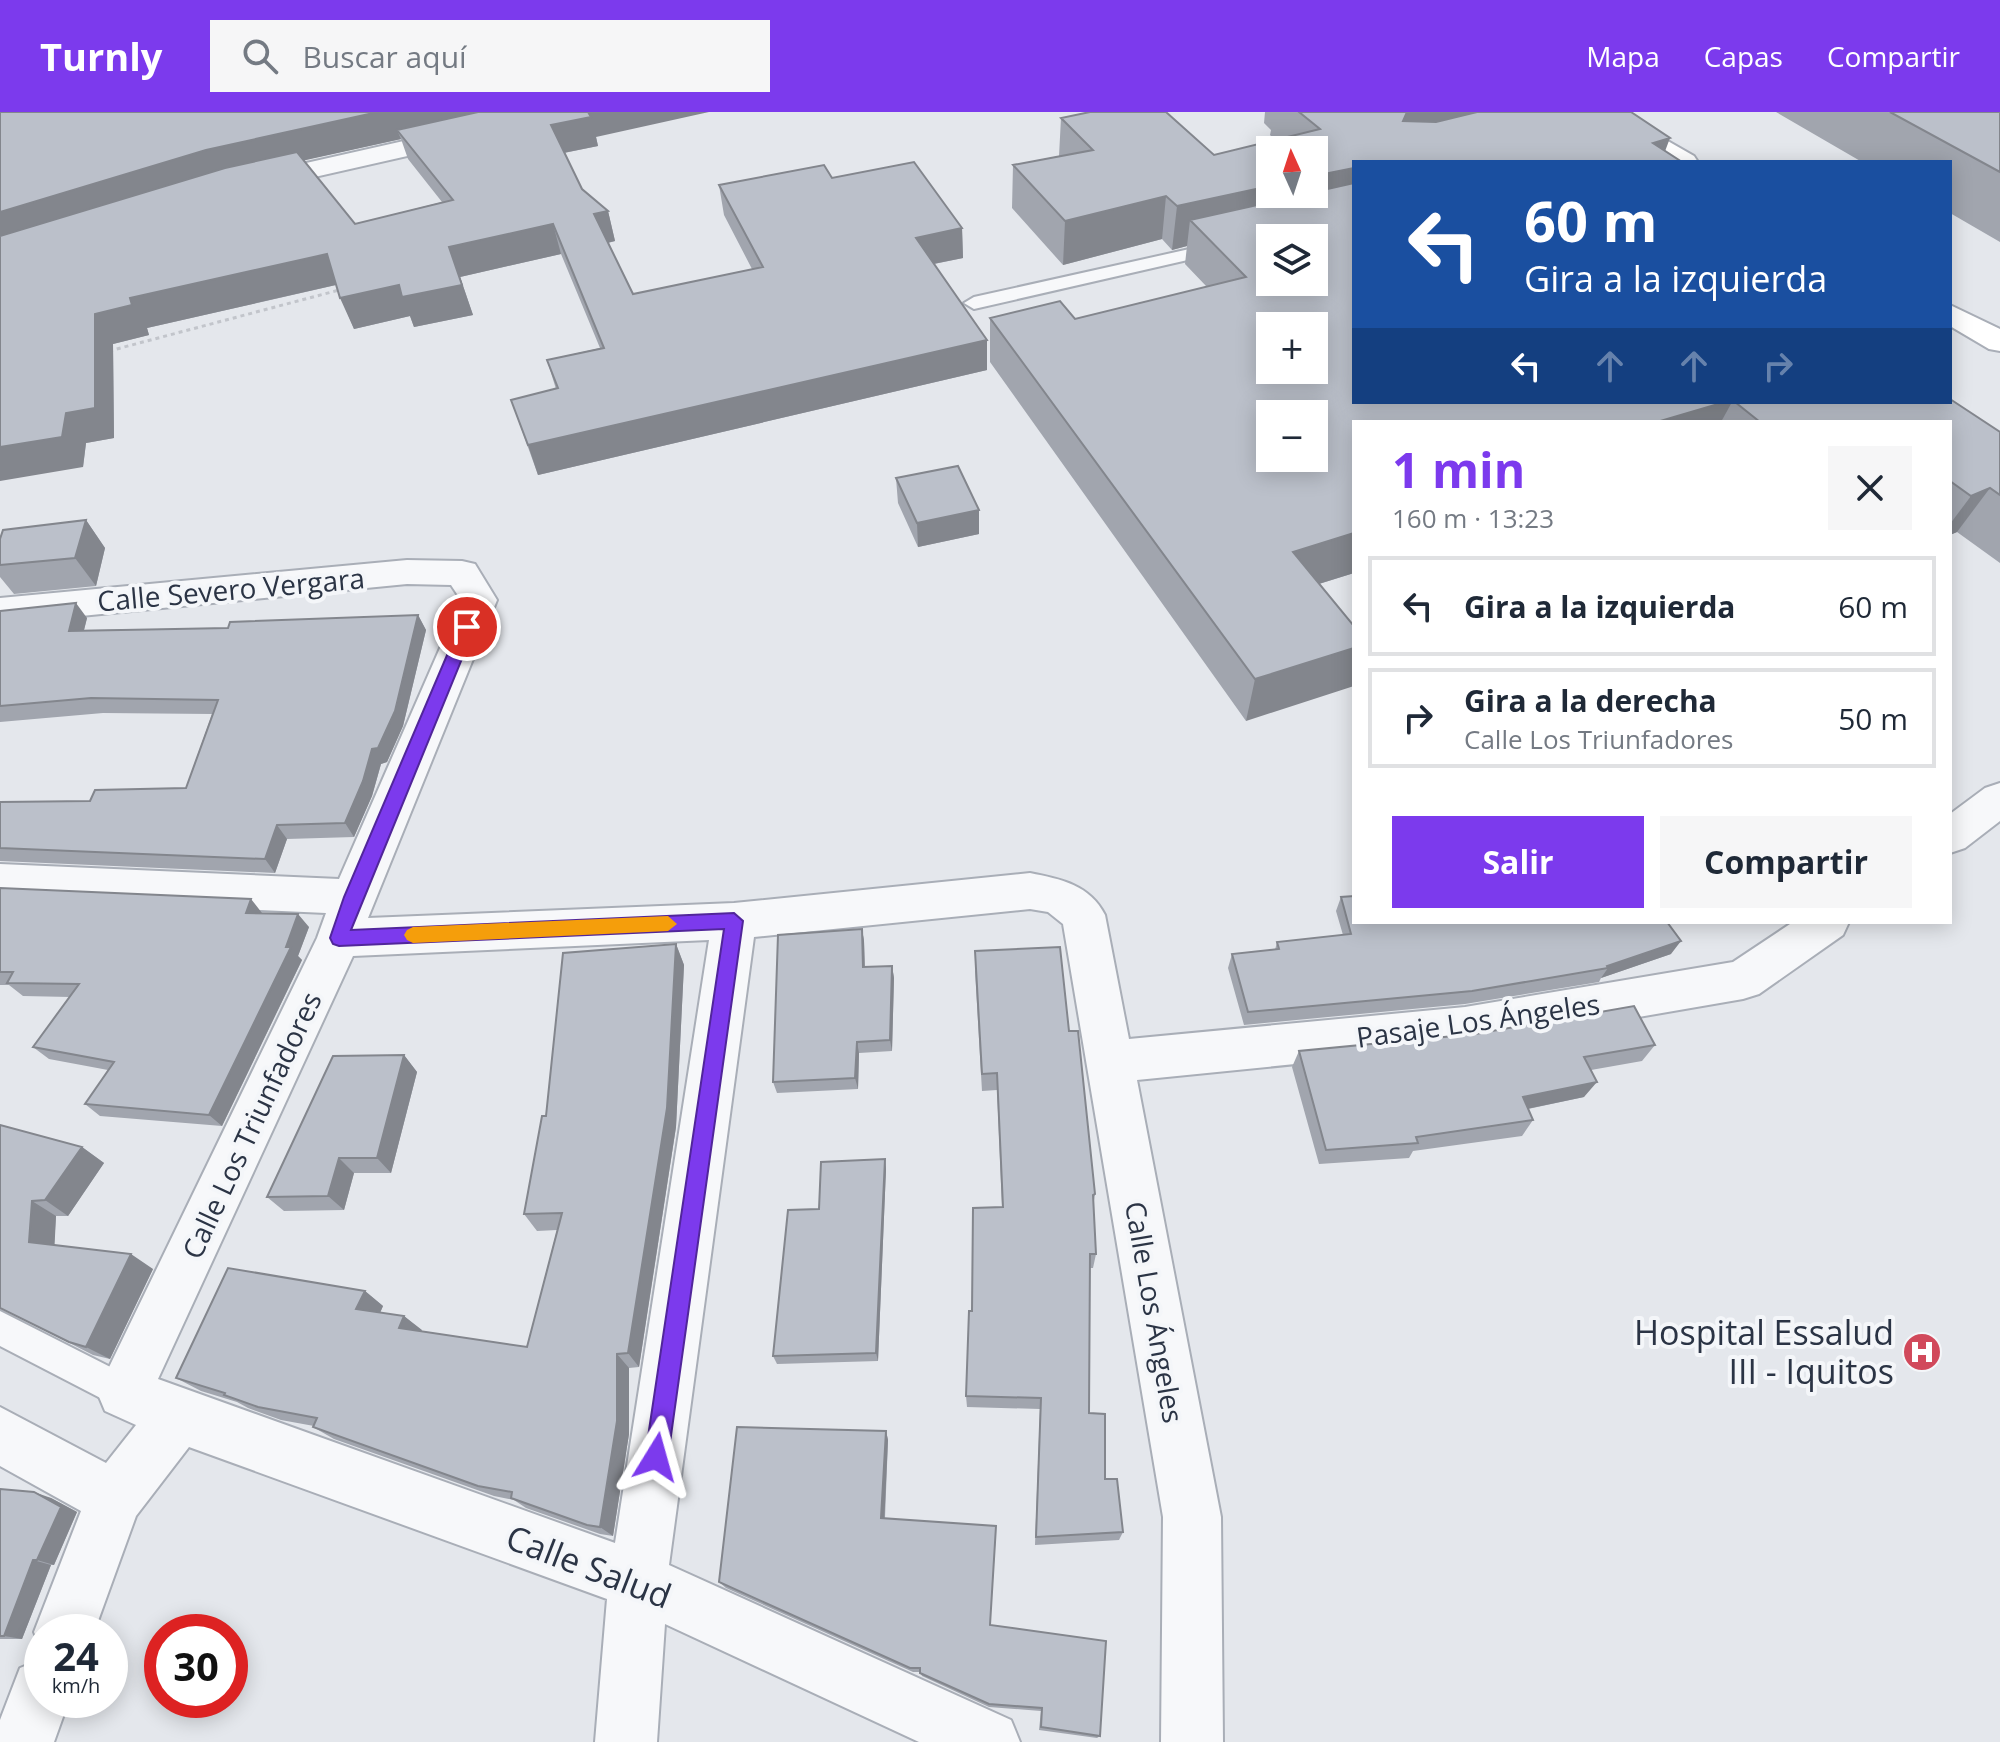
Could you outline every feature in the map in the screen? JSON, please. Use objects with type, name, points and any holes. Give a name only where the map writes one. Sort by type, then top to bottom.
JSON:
[{"type":"main road","points":[[1594,114],[1681,160]]},
{"type":"main road","points":[[1952,315],[2000,342]]},
{"type":"street","points":[[231,188],[566,112]]},
{"type":"street","name":"Calle Severo Vergara","points":[[0,611],[407,572],[462,573]]},
{"type":"street","name":"Calle Los Triunfadores","points":[[124,1392],[346,918],[479,600],[462,573]]},
{"type":"street","points":[[1952,835],[2000,799]]},
{"type":"street","points":[[0,881],[346,918],[734,921],[638,1581],[626,1742]]},
{"type":"street","name":"Calle Los Ángeles","points":[[734,921],[1030,891],[1060,897],[1083,915],[1192,1517],[1192,1742]]},
{"type":"street","name":"Pasaje Los Ángeles","points":[[1111,1062],[1465,1027],[1743,980],[1824,924]]},
{"type":"street","points":[[71,1614],[114,1498],[179,1416],[124,1392]]},
{"type":"street","name":"Calle Salud","points":[[179,1416],[638,1581],[989,1742]]},
{"type":"street","points":[[0,1435],[114,1498]]},
{"type":"street","points":[[23,1742],[32,1718]]},
{"type":"lane","points":[[974,303],[1232,245]]},
{"type":"lane","points":[[0,1328],[124,1392]]},
{"type":"path","points":[[108,351],[353,287]]},
{"type":"building","points":[[0,112],[378,112],[206,150],[0,212]]},
{"type":"building","points":[[478,112],[588,112],[591,117],[551,125],[582,189],[608,211],[594,214],[633,294],[763,267],[719,185],[824,165],[832,178],[914,162],[962,228],[916,238],[987,340],[528,445],[511,400],[558,388],[547,360],[604,348],[553,224],[449,247],[462,285],[402,297],[399,285],[340,298],[327,254],[130,298],[132,305],[95,314],[95,408],[66,413],[62,437],[0,447],[0,236],[225,168],[297,152],[355,224],[453,200],[397,130]]},
{"type":"building","points":[[1090,112],[1166,112],[1214,155],[1256,145],[1256,189],[1177,206],[1166,196],[1065,221],[1013,165],[1093,150],[1061,118]]},
{"type":"building","points":[[1299,112],[1407,112],[1403,121],[1436,122],[1477,112],[1631,112],[1670,138],[1653,143],[1679,160],[1352,160],[1352,168],[1328,173],[1328,136],[1291,136],[1320,129]]},
{"type":"building","points":[[1890,112],[2000,112],[2000,172]]},
{"type":"building","points":[[1352,183],[1352,404],[1718,404],[1664,420],[1352,420],[1352,534],[1293,552],[1352,624],[1352,649],[1255,679],[990,318],[1060,301],[1075,319],[1246,277],[1190,220],[1256,205],[1256,208],[1328,208],[1328,189]]},
{"type":"building","points":[[1952,400],[2000,432],[2000,495],[1990,488],[1971,496],[1952,482],[1952,420],[1758,420],[1738,404],[1952,404]]},
{"type":"building","points":[[958,466],[979,510],[917,523],[896,478]]},
{"type":"building","points":[[86,520],[75,558],[0,565],[3,530]]},
{"type":"building","points":[[76,603],[69,631],[228,628],[230,622],[418,615],[395,711],[378,748],[372,749],[363,781],[345,823],[277,825],[265,859],[0,848],[0,802],[90,801],[95,790],[186,788],[218,700],[91,698],[0,706],[0,611]]},
{"type":"building","points":[[0,888],[251,899],[246,913],[298,914],[286,947],[291,947],[209,1115],[85,1104],[114,1062],[33,1047],[79,984],[7,983],[13,972],[0,972]]},
{"type":"building","points":[[1352,896],[1352,924],[1668,924],[1681,941],[1608,968],[1472,991],[1248,1012],[1232,954],[1279,949],[1277,942],[1351,934],[1341,897]]},
{"type":"building","points":[[862,929],[863,967],[892,966],[890,1040],[857,1042],[855,1078],[773,1082],[778,935]]},
{"type":"building","points":[[676,944],[667,1108],[628,1353],[617,1354],[617,1421],[600,1527],[511,1498],[512,1492],[478,1486],[313,1427],[317,1418],[258,1407],[176,1378],[228,1268],[365,1291],[356,1309],[404,1316],[399,1328],[527,1347],[562,1213],[524,1214],[542,1116],[546,1116],[563,953]]},
{"type":"building","points":[[1060,947],[1069,1031],[1078,1031],[1095,1194],[1096,1254],[1090,1254],[1089,1413],[1105,1414],[1105,1479],[1117,1479],[1123,1532],[1036,1537],[1041,1398],[966,1396],[969,1311],[972,1311],[973,1208],[1003,1207],[997,1073],[982,1074],[975,951]]},
{"type":"building","points":[[1634,1006],[1655,1045],[1584,1057],[1597,1082],[1523,1097],[1533,1120],[1416,1137],[1418,1143],[1326,1150],[1299,1051],[1475,1034]]},
{"type":"building","points":[[404,1055],[377,1158],[339,1158],[328,1196],[267,1197],[333,1056]]},
{"type":"building","points":[[0,1125],[82,1147],[45,1200],[32,1201],[29,1242],[131,1254],[86,1347],[69,1342],[0,1308]]},
{"type":"building","points":[[885,1159],[876,1353],[773,1356],[788,1210],[819,1209],[821,1162]]},
{"type":"building","points":[[737,1427],[886,1431],[881,1518],[996,1526],[990,1625],[1106,1641],[1100,1736],[1041,1727],[1042,1708],[989,1704],[920,1673],[920,1668],[910,1668],[719,1582]]},
{"type":"building","points":[[0,1489],[34,1492],[61,1507],[37,1560],[33,1560],[4,1636],[0,1636]]},
{"type":"slow traffic","points":[[413,935],[668,924]]},
{"type":"place","name":"Hospital Essalud III - Iquitos","points":[[1922,1352]]},
{"type":"route","points":[[467,627],[353,897],[339,938],[734,921],[656,1457]]}]
